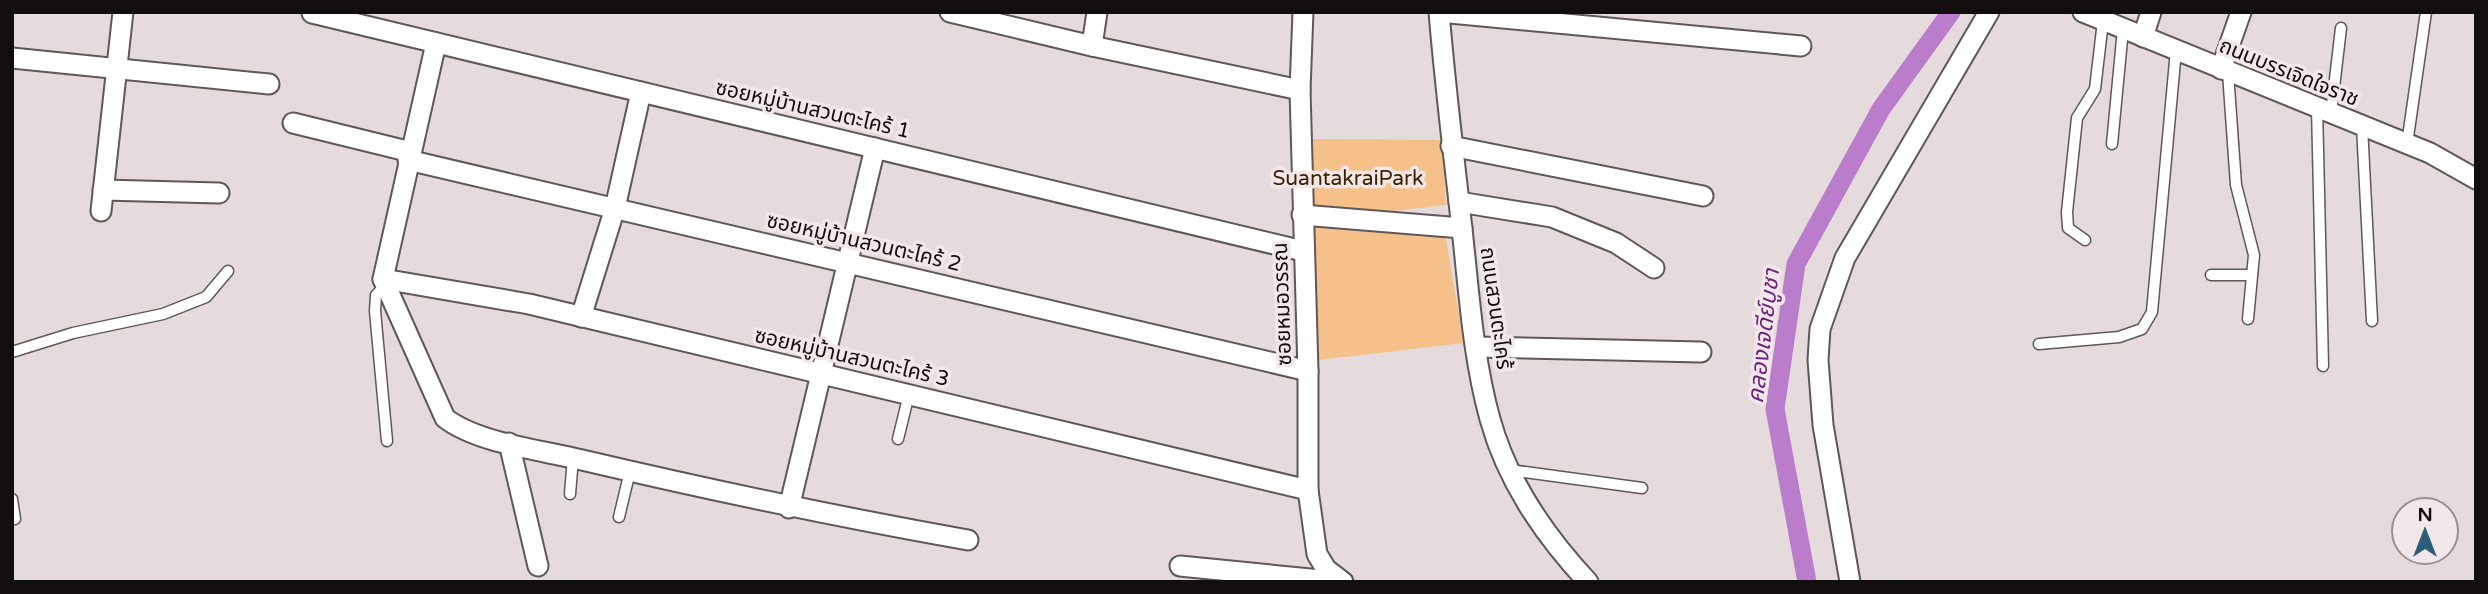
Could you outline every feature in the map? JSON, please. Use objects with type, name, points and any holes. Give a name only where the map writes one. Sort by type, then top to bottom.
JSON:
[{"type":"street","points":[[102,211],[122,12]]},
{"type":"street","points":[[950,12],[1092,46],[1300,90]]},
{"type":"street","points":[[1092,46],[1097,12]]},
{"type":"street","name":"ซอยหมอวรรณ","points":[[1303,12],[1300,90],[1308,371],[1308,490],[1317,554],[1326,569],[1342,582]]},
{"type":"street","points":[[1438,12],[1801,46]]},
{"type":"street","name":"ถนนสวนตะไคร้","points":[[1438,12],[1451,146],[1476,347],[1490,419],[1510,470],[1528,505],[1563,555],[1588,582]]},
{"type":"street","points":[[1850,582],[1823,425],[1818,360],[1820,329],[1845,258],[1989,12]]},
{"type":"street","name":"ถนนบรรเจิดใจราช","points":[[2083,12],[2407,144],[2476,179]]},
{"type":"street","points":[[2143,37],[2151,12]]},
{"type":"street","points":[[2225,71],[2241,12]]},
{"type":"street","name":"ซอยหมู่บ้านสวนตะไคร้ 1","points":[[312,13],[1303,251]]},
{"type":"street","points":[[436,43],[384,282],[445,418],[456,427],[573,458],[789,508],[968,540]]},
{"type":"street","points":[[12,58],[269,84]]},
{"type":"street","points":[[581,317],[615,208],[641,92]]},
{"type":"street","name":"ซอยหมู่บ้านสวนตะไคร้ 2","points":[[293,123],[615,208],[1308,371]]},
{"type":"street","points":[[1451,146],[1703,196]]},
{"type":"street","points":[[789,508],[876,148]]},
{"type":"street","points":[[103,190],[219,193]]},
{"type":"street","points":[[1459,202],[1552,217],[1616,243],[1654,268]]},
{"type":"street","points":[[1302,215],[1462,228]]},
{"type":"street","name":"ซอยหมู่บ้านสวนตะไคร้ 3","points":[[384,282],[529,304],[1308,490]]},
{"type":"street","points":[[1476,347],[1701,352]]},
{"type":"street","points":[[509,443],[538,566]]},
{"type":"street","points":[[1180,566],[1342,582]]},
{"type":"lane","points":[[2407,144],[2426,12]]},
{"type":"lane","points":[[2085,240],[2068,228],[2067,212],[2077,118],[2095,89],[2103,20]]},
{"type":"lane","points":[[2323,366],[2324,110],[2341,28]]},
{"type":"lane","points":[[2112,144],[2123,29]]},
{"type":"lane","points":[[2039,344],[2119,337],[2142,329],[2152,312],[2176,50]]},
{"type":"lane","points":[[2225,71],[2236,185],[2251,242],[2252,275],[2248,319]]},
{"type":"lane","points":[[2362,125],[2372,321]]},
{"type":"lane","points":[[12,352],[73,332],[163,314],[206,297],[228,271]]},
{"type":"lane","points":[[2211,275],[2252,275]]},
{"type":"lane","points":[[384,282],[376,295],[375,311],[387,441]]},
{"type":"lane","points":[[898,439],[909,394]]},
{"type":"lane","points":[[570,494],[573,458]]},
{"type":"lane","points":[[1510,470],[1642,488]]},
{"type":"lane","points":[[619,517],[630,471]]},
{"type":"lane","points":[[12,499],[15,519]]},
{"type":"green space","name":"SuantakraiPark","points":[[1307,139],[1442,140],[1446,205],[1313,220],[1445,234],[1464,343],[1310,361]]},
{"type":"waterway","name":"คลองเจดีย์บูชา","points":[[1807,582],[1775,409],[1796,264],[1881,109],[1951,12]]}]
